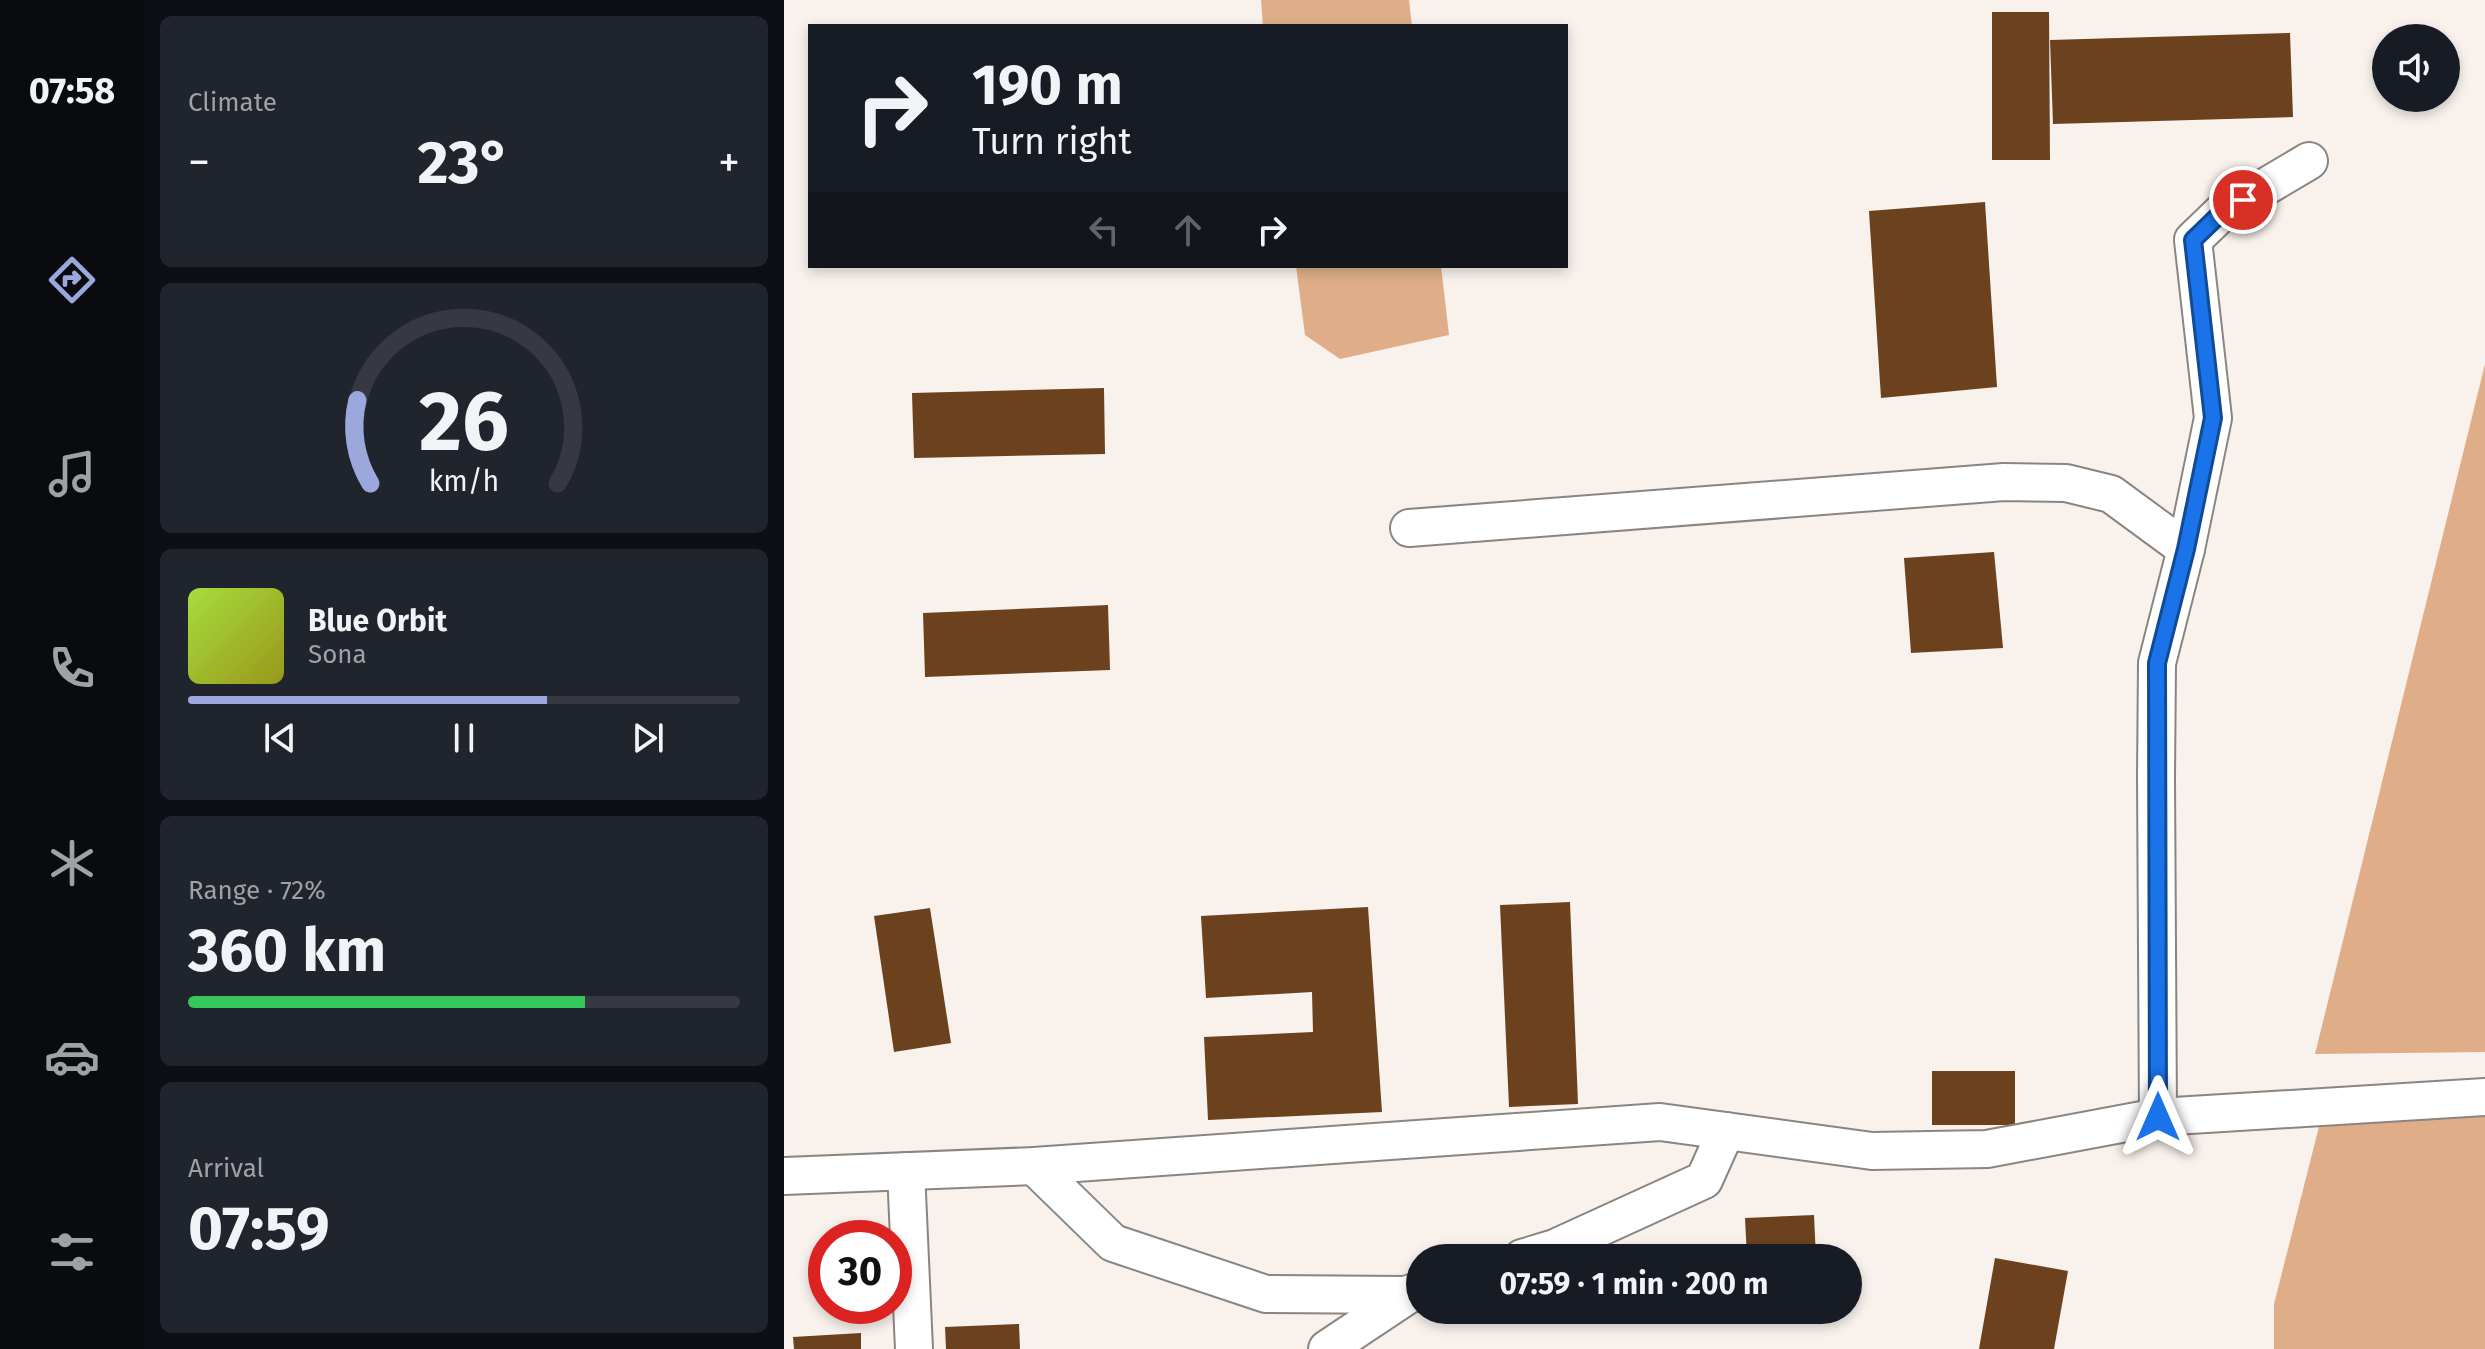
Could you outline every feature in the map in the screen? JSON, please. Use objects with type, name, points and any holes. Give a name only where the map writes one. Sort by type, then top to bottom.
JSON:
[{"type":"street","points":[[2158,1117],[2157,663],[2186,549],[2213,418],[2193,240],[2221,213],[2309,161]]},
{"type":"street","points":[[1409,528],[2004,482],[2066,483],[2111,494],[2186,549]]},
{"type":"street","points":[[784,1176],[1034,1166],[1660,1122],[1872,1151],[1987,1149],[2158,1117],[2485,1097]]},
{"type":"street","points":[[1564,1244],[1704,1180],[1726,1131]]},
{"type":"street","points":[[1034,1166],[1113,1243],[1266,1294],[1406,1292]]},
{"type":"street","points":[[906,1171],[914,1349]]},
{"type":"street","points":[[1327,1349],[1406,1296]]},
{"type":"shaded area","points":[[1261,0],[1409,0],[1412,24],[1263,24]]},
{"type":"shaded area","points":[[1296,268],[1441,268],[1449,335],[1340,359],[1305,335]]},
{"type":"shaded area","points":[[2485,364],[2485,1052],[2315,1054]]},
{"type":"shaded area","points":[[2485,1086],[2485,1349],[2274,1349],[2274,1304],[2325,1103]]},
{"type":"building","points":[[1992,12],[2049,12],[2050,160],[1992,160]]},
{"type":"building","points":[[2290,33],[2293,117],[2053,124],[2050,40]]},
{"type":"building","points":[[1985,202],[1997,387],[1881,398],[1869,211]]},
{"type":"building","points":[[1104,388],[1105,454],[914,458],[912,393]]},
{"type":"building","points":[[1994,552],[2003,648],[1911,653],[1904,558]]},
{"type":"building","points":[[1108,605],[1110,670],[925,677],[923,613]]},
{"type":"building","points":[[1570,902],[1578,1104],[1509,1107],[1500,905]]},
{"type":"building","points":[[1368,907],[1382,1112],[1208,1120],[1204,1037],[1313,1032],[1312,992],[1206,998],[1201,916]]},
{"type":"building","points":[[930,908],[951,1043],[894,1052],[874,916]]},
{"type":"building","points":[[1932,1071],[2015,1071],[2015,1125],[1932,1125]]},
{"type":"building","points":[[1814,1215],[1815,1244],[1746,1244],[1745,1218]]},
{"type":"building","points":[[1995,1258],[2068,1271],[2054,1349],[1979,1349]]},
{"type":"building","points":[[1019,1324],[1020,1349],[946,1349],[945,1327]]},
{"type":"building","points":[[861,1333],[861,1349],[794,1349],[793,1337]]},
{"type":"route","points":[[2158,1117],[2157,663],[2186,549],[2213,418],[2193,240],[2221,213],[2243,200]]}]
